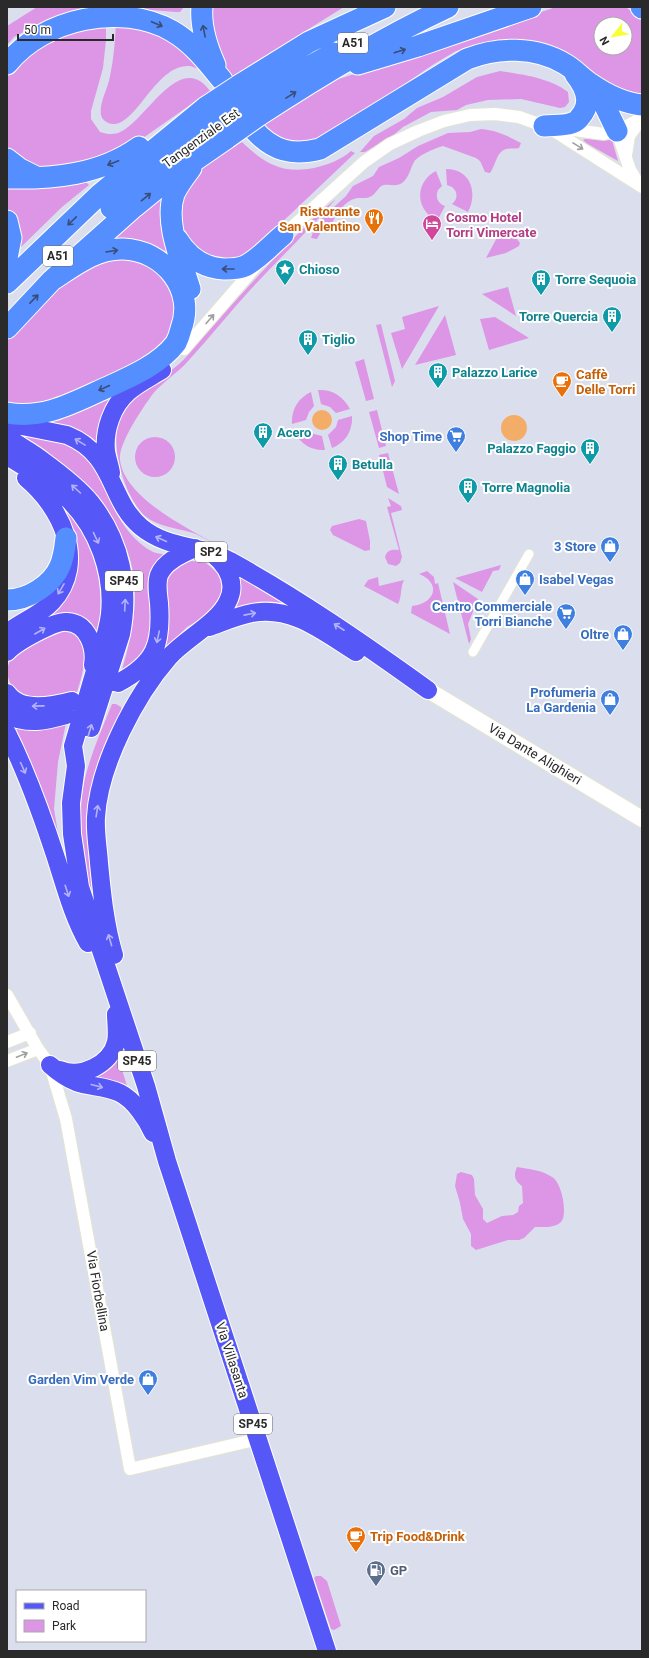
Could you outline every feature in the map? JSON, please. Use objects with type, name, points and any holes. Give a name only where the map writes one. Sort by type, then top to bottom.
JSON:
[{"type":"highway","points":[[7,64],[30,44],[52,30],[83,20],[120,16],[148,20],[172,31],[199,52],[222,80],[209,50],[203,30],[202,7]]},
{"type":"highway","points":[[309,42],[334,21],[355,7]]},
{"type":"highway","name":"A51","points":[[206,107],[250,109],[309,42],[385,7]]},
{"type":"highway","name":"Tangenziale Est","points":[[7,308],[48,264],[137,185],[222,131],[283,82],[346,46],[423,7]]},
{"type":"highway","points":[[323,76],[357,54],[416,22],[448,7]]},
{"type":"highway","points":[[531,7],[418,46],[323,76],[250,109],[267,143],[294,153],[313,151],[327,146],[467,59],[482,54],[499,51],[519,51],[542,54],[565,64],[591,84],[622,101],[642,105]]},
{"type":"highway","points":[[544,126],[574,123],[580,118],[586,108],[587,98],[582,83],[565,64]]},
{"type":"highway","points":[[591,84],[603,102],[617,131]]},
{"type":"highway","points":[[7,178],[57,178],[77,174],[115,162],[126,156],[174,121],[206,107]]},
{"type":"highway","name":"Tangenziale Est","points":[[7,283],[100,194],[206,107]]},
{"type":"highway","points":[[184,349],[193,329],[195,306],[177,250],[171,220],[174,195],[179,185],[198,159],[222,131]]},
{"type":"highway","points":[[7,159],[20,169],[39,178]]},
{"type":"highway","points":[[7,328],[52,280],[134,207],[172,176],[198,159]]},
{"type":"highway","points":[[171,220],[177,239],[183,248],[192,258],[204,265],[214,268],[232,269],[244,267],[283,234]]},
{"type":"highway","points":[[7,221],[11,238],[7,258]]},
{"type":"highway","points":[[7,413],[20,416],[55,410],[119,382],[146,368],[163,356],[176,342],[183,324],[186,304],[181,288],[175,277],[166,266],[139,252],[123,249],[107,251],[85,258],[52,280]]},
{"type":"highway","points":[[7,600],[20,599],[46,585],[57,572],[61,564],[66,538]]},
{"type":"main road","points":[[113,481],[106,451],[108,425],[120,400],[128,391],[164,368],[184,349]]},
{"type":"main road","name":"SP2","points":[[7,423],[67,435],[86,445],[96,456],[113,481],[132,518],[141,527],[164,541],[176,545],[195,548],[236,564],[338,626],[428,690]]},
{"type":"main road","name":"SP45","points":[[7,437],[42,460],[90,502],[101,517],[115,546],[123,574],[125,598],[121,634],[85,748],[76,766]]},
{"type":"main road","name":"SP45","points":[[7,456],[44,480],[68,499],[78,510],[98,542],[107,570],[110,595],[108,626],[72,713],[73,746],[76,766],[71,803],[72,834],[80,887],[158,1126],[167,1161]]},
{"type":"main road","points":[[7,462],[38,488],[46,499],[60,521],[69,548],[68,574],[62,588],[52,602],[46,608],[7,634]]},
{"type":"main road","points":[[118,683],[143,667],[154,651],[160,627],[157,587],[161,572],[171,561],[195,548]]},
{"type":"main road","points":[[200,630],[225,607],[229,600],[232,588],[231,581],[226,570],[213,554]]},
{"type":"main road","name":"SP2","points":[[108,699],[143,682],[158,672],[180,645],[200,630],[240,616],[253,613],[271,612],[287,614],[304,620],[374,662],[428,690]]},
{"type":"main road","points":[[7,652],[14,646],[55,624],[67,621],[79,626],[85,631],[92,645],[93,663],[72,713]]},
{"type":"main road","points":[[158,672],[132,710],[120,733],[101,785],[96,817],[101,884],[107,932],[154,1092],[158,1126]]},
{"type":"main road","name":"Via Dante Alighieri","points":[[428,690],[642,819]]},
{"type":"main road","points":[[7,693],[20,704],[33,706],[54,705],[72,713]]},
{"type":"main road","points":[[7,716],[30,722],[44,721],[72,713]]},
{"type":"main road","points":[[7,733],[26,773],[74,912],[85,938],[113,989],[116,1042],[110,1056],[94,1068],[76,1073],[63,1071],[50,1066]]},
{"type":"main road","points":[[50,1066],[64,1076],[77,1082],[95,1085],[121,1093],[137,1107],[148,1123],[167,1161]]},
{"type":"main road","name":"Via Villasanta","points":[[167,1161],[327,1651]]},
{"type":"street","points":[[184,349],[283,234],[364,162],[390,144],[444,121],[470,115],[495,114],[519,117],[544,126],[642,187]]},
{"type":"street","points":[[544,126],[598,133],[617,131],[642,118]]},
{"type":"street","points":[[629,167],[626,153],[627,144],[632,130],[642,118]]},
{"type":"street","points":[[617,131],[629,167],[634,178],[642,187]]},
{"type":"street","points":[[473,652],[529,554]]},
{"type":"street","name":"Via Fiorbellina","points":[[7,995],[38,1049],[50,1066],[66,1119],[130,1469],[258,1439]]},
{"type":"street","points":[[7,1042],[30,1033]]},
{"type":"street","points":[[7,1061],[38,1049]]},
{"type":"green space","points":[[37,7],[99,7],[50,18],[14,37],[7,45],[7,26]]},
{"type":"green space","points":[[114,7],[184,7],[180,12],[176,12]]},
{"type":"green space","points":[[208,7],[344,7],[230,78],[216,49]]},
{"type":"green space","points":[[556,7],[625,7],[642,17],[642,98],[627,96],[527,41],[490,41],[456,51],[434,64],[328,137],[295,146],[260,126],[326,83]]},
{"type":"green space","points":[[116,22],[169,37],[202,70],[190,66],[178,68],[167,74],[130,115],[121,122],[112,124],[102,118],[101,105],[109,81]]},
{"type":"green space","points":[[106,23],[103,68],[91,111],[91,119],[100,132],[116,134],[128,127],[162,93],[174,83],[186,78],[198,80],[210,91],[126,150],[41,172],[7,150],[7,75],[9,71],[55,36]]},
{"type":"green space","points":[[500,71],[536,77],[553,83],[568,92],[569,102],[565,107],[560,108],[521,99],[488,100],[466,105],[457,110],[431,112],[403,127],[391,137],[365,152],[360,152],[374,136],[404,119],[417,108],[443,97],[477,77]]},
{"type":"green space","points":[[481,129],[497,132],[521,143],[519,148],[508,149],[500,153],[490,173],[485,172],[480,161],[476,158],[443,146],[431,150],[416,160],[408,176],[402,183],[398,185],[382,186],[370,197],[353,199],[338,212],[331,225],[333,230],[322,230],[317,239],[311,238],[322,218],[346,196],[353,186],[373,176],[379,167],[399,158],[418,146],[448,133],[470,132]]},
{"type":"green space","points":[[583,140],[612,140],[618,161],[586,143]]},
{"type":"green space","points":[[242,142],[250,150],[266,161],[275,166],[292,170],[303,170],[319,167],[338,160],[351,151],[355,153],[258,245],[239,258],[223,261],[199,256],[181,231],[179,220],[183,200],[193,180],[207,164],[221,152]]},
{"type":"green space","points":[[446,169],[455,170],[461,173],[470,183],[472,197],[468,212],[452,204],[456,198],[456,193],[452,187],[447,185]]},
{"type":"green space","points":[[436,171],[442,186],[438,190],[437,198],[439,202],[445,206],[437,221],[426,212],[420,195],[426,179]]},
{"type":"green space","points":[[85,181],[89,185],[62,207],[20,248],[14,247],[7,210],[7,183]]},
{"type":"green space","points":[[166,193],[174,259],[103,243]]},
{"type":"green space","points":[[336,199],[251,289],[185,365],[156,390],[127,436],[120,453],[120,460],[124,473],[132,486],[143,498],[171,519],[199,535],[155,522],[142,514],[133,501],[120,468],[116,444],[119,420],[124,409],[131,399],[184,360],[294,237]]},
{"type":"green space","points":[[501,230],[517,239],[520,243],[519,246],[506,253],[486,258]]},
{"type":"green space","points":[[123,258],[148,265],[168,282],[177,304],[169,337],[158,349],[142,360],[79,390],[35,405],[7,403],[7,340],[45,300],[72,277],[104,262]]},
{"type":"green space","points":[[508,287],[516,316],[482,294]]},
{"type":"green space","points":[[439,306],[402,369],[391,333],[405,329],[402,317]]},
{"type":"green space","points":[[445,315],[456,355],[415,365]]},
{"type":"green space","points":[[495,317],[529,338],[489,350],[480,319]]},
{"type":"green space","points":[[381,324],[395,381],[392,387],[376,325]]},
{"type":"green space","points":[[364,359],[374,399],[366,401],[355,362]]},
{"type":"green space","points":[[318,390],[337,394],[344,400],[350,409],[336,413],[330,407],[321,404]]},
{"type":"green space","points":[[311,392],[314,406],[309,412],[306,420],[292,424],[296,405],[302,398]]},
{"type":"green space","points":[[116,394],[99,426],[96,445],[31,421]]},
{"type":"green space","points":[[377,410],[386,446],[379,448],[369,412]]},
{"type":"green space","points":[[352,416],[350,431],[347,436],[341,443],[332,448],[328,435],[336,427],[338,420]]},
{"type":"green space","points":[[309,429],[314,434],[322,436],[325,450],[307,446],[295,433]]},
{"type":"green space","points":[[20,435],[50,438],[69,445],[85,455],[98,470],[116,513],[132,536],[153,552],[171,555],[147,651],[121,673],[131,636],[135,598],[131,561],[124,544],[115,526],[109,519],[86,499]]},
{"type":"green space","points":[[155,437],[166,440],[172,446],[175,457],[172,468],[166,474],[155,477],[144,474],[138,468],[135,457],[138,446],[144,440]]},
{"type":"green space","points":[[388,453],[399,494],[387,487],[379,455]]},
{"type":"green space","points":[[388,498],[401,506],[402,510],[391,513],[402,557],[400,563],[396,566],[388,564],[385,557],[390,550],[399,550],[387,507],[391,506]]},
{"type":"green space","points":[[62,507],[70,513],[80,527],[87,540],[96,566],[99,580],[101,608],[98,637],[60,614],[49,616],[72,581],[78,563],[75,538]]},
{"type":"green space","points":[[359,519],[366,521],[370,541],[370,550],[365,551],[333,535],[330,530],[332,526]]},
{"type":"green space","points":[[192,561],[206,563],[220,575],[222,592],[218,604],[209,614],[187,627],[155,659],[164,578],[182,563]]},
{"type":"green space","points":[[501,565],[499,570],[493,571],[482,592],[455,578]]},
{"type":"green space","points":[[427,571],[434,577],[435,584],[438,583],[450,634],[411,613],[412,606],[426,601],[433,593],[431,583],[419,574]]},
{"type":"green space","points":[[238,573],[308,612],[235,610],[240,598],[241,588]]},
{"type":"green space","points":[[378,577],[379,586],[404,580],[398,604],[364,586],[368,580]]},
{"type":"green space","points":[[453,582],[478,599],[468,624],[471,639],[469,644]]},
{"type":"green space","points":[[62,630],[76,635],[81,641],[83,648],[83,671],[77,692],[37,699],[28,698],[21,695],[16,691],[9,679],[8,666],[10,660],[15,654],[26,646]]},
{"type":"green space","points":[[112,704],[116,704],[121,707],[122,716],[90,812],[88,852],[94,904],[91,902],[82,846],[81,803],[88,767]]},
{"type":"green space","points":[[66,723],[58,762],[54,809],[64,869],[13,727],[27,729]]},
{"type":"green space","points":[[118,1057],[128,1089],[94,1079],[94,1074]]},
{"type":"green space","points":[[517,1167],[540,1171],[556,1180],[563,1199],[563,1218],[561,1222],[556,1225],[549,1227],[535,1227],[524,1238],[519,1240],[508,1240],[476,1250],[471,1246],[471,1234],[463,1219],[455,1186],[457,1174],[461,1172],[472,1175],[474,1179],[475,1195],[483,1209],[483,1219],[487,1223],[502,1216],[513,1215],[518,1212],[519,1206],[523,1203],[522,1186],[516,1180],[515,1176]]},
{"type":"green space","points":[[316,1576],[321,1576],[327,1581],[341,1626],[334,1630],[331,1629],[314,1578]]},
{"type":"shaded area","points":[[322,410],[329,413],[332,420],[329,427],[322,430],[315,427],[312,420],[315,413]]},
{"type":"shaded area","points":[[514,415],[523,419],[527,428],[523,437],[514,441],[505,437],[501,428],[505,419]]},
{"type":"place","name":"Ristorante San Valentino","points":[[374,235]]},
{"type":"place","name":"Cosmo Hotel Torri Vimercate","points":[[432,241]]},
{"type":"place","name":"Chioso","points":[[285,286]]},
{"type":"place","name":"Torre Sequoia","points":[[541,296]]},
{"type":"place","name":"Torre Quercia","points":[[612,333]]},
{"type":"place","name":"Tiglio","points":[[308,356]]},
{"type":"place","name":"Palazzo Larice","points":[[438,389]]},
{"type":"place","name":"Caffè Delle Torri","points":[[562,398]]},
{"type":"place","name":"Acero","points":[[263,449]]},
{"type":"place","name":"Shop Time","points":[[456,453]]},
{"type":"place","name":"Palazzo Faggio","points":[[590,465]]},
{"type":"place","name":"Betulla","points":[[338,481]]},
{"type":"place","name":"Torre Magnolia","points":[[468,504]]},
{"type":"place","name":"3 Store","points":[[610,563]]},
{"type":"place","name":"Isabel Vegas","points":[[525,596]]},
{"type":"place","name":"Centro Commerciale Torri Bianche","points":[[566,630]]},
{"type":"place","name":"Oltre","points":[[623,651]]},
{"type":"place","name":"Profumeria La Gardenia","points":[[610,716]]},
{"type":"place","name":"Garden Vim Verde","points":[[148,1396]]},
{"type":"place","name":"Trip Food&Drink","points":[[356,1553]]},
{"type":"place","name":"GP","points":[[376,1587]]}]
